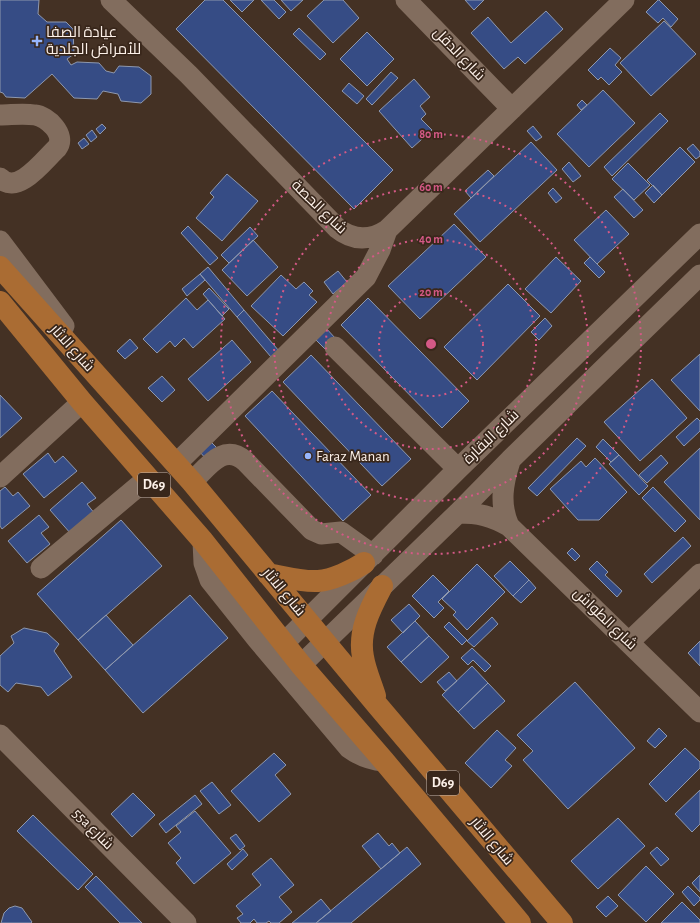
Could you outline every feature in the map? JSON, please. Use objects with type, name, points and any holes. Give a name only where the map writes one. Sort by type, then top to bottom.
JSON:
[{"type":"main road","name":"شارع الاثار","points":[[0,267],[192,482],[378,706],[562,923]]},
{"type":"main road","name":"شارع الاثار","points":[[0,302],[82,402],[203,541],[305,670],[384,761],[520,923]]},
{"type":"main road","points":[[0,313],[22,328]]},
{"type":"main road","points":[[268,574],[299,580],[318,581],[353,570],[368,559]]},
{"type":"main road","points":[[378,706],[363,657],[362,643],[363,627],[369,611],[382,586]]},
{"type":"main road","points":[[280,638],[285,633],[294,629],[303,616]]},
{"type":"main road","points":[[305,670],[330,647]]},
{"type":"street","name":"شارع الدقل","points":[[406,0],[512,109]]},
{"type":"street","name":"شارع الحصة","points":[[122,4],[337,228],[343,233],[358,239],[373,238],[387,230],[624,0]]},
{"type":"street","points":[[0,115],[40,116],[57,131],[61,142],[57,148],[24,179],[16,183],[12,183],[0,178]]},
{"type":"street","points":[[176,464],[366,277],[380,250],[387,230]]},
{"type":"street","name":"شارع البقارة","points":[[303,616],[368,559],[458,469],[700,234]]},
{"type":"street","points":[[0,241],[66,328],[74,350]]},
{"type":"street","name":"شارع البقارة","points":[[330,647],[382,586],[700,275]]},
{"type":"street","points":[[335,347],[458,469]]},
{"type":"street","points":[[0,477],[82,402]]},
{"type":"street","points":[[192,482],[215,460],[225,454],[236,455],[245,461],[312,530],[321,534],[341,532],[368,559]]},
{"type":"street","points":[[509,526],[505,517],[502,495],[510,460]]},
{"type":"street","points":[[41,568],[148,478]]},
{"type":"street","name":"شارع الطواش","points":[[458,513],[485,515],[497,519],[509,526],[700,712]]},
{"type":"street","points":[[203,541],[204,562],[210,580],[257,639],[349,748],[362,756],[384,761]]},
{"type":"street","points":[[629,642],[700,574]]},
{"type":"street","name":"55a شارع","points":[[0,735],[186,923]]},
{"type":"building","name":"عيادة الصفا للأمراض الجلدية","points":[[0,0],[39,0],[38,14],[47,22],[66,22],[73,29],[74,54],[67,59],[71,65],[77,62],[99,63],[106,71],[114,73],[119,66],[139,67],[151,76],[151,94],[141,103],[121,101],[118,94],[103,91],[97,99],[74,98],[52,74],[25,98],[6,97],[0,92]]},
{"type":"building","points":[[205,0],[223,0],[393,170],[354,209],[176,29]]},
{"type":"building","points":[[230,0],[254,0],[242,12]]},
{"type":"building","points":[[261,0],[274,0],[286,12],[279,19]]},
{"type":"building","points":[[281,0],[303,0],[291,11]]},
{"type":"building","points":[[324,0],[343,0],[359,18],[333,43],[307,16]]},
{"type":"building","points":[[465,0],[484,0],[474,10]]},
{"type":"building","points":[[658,0],[678,19],[671,27],[663,18],[658,23],[646,12]]},
{"type":"building","points":[[546,11],[563,29],[525,64],[518,57],[504,69],[471,33],[488,17],[511,43]]},
{"type":"building","points":[[664,21],[696,54],[651,96],[620,63]]},
{"type":"building","points":[[299,28],[326,54],[320,60],[293,34]]},
{"type":"building","points":[[367,32],[394,59],[367,86],[340,59]]},
{"type":"building","points":[[610,48],[621,58],[615,65],[622,72],[609,85],[601,77],[598,80],[588,70]]},
{"type":"building","points":[[391,72],[398,78],[372,105],[366,99]]},
{"type":"building","points":[[414,79],[430,97],[420,106],[426,114],[421,119],[432,130],[412,148],[379,111]]},
{"type":"building","points":[[349,83],[364,96],[357,104],[342,91]]},
{"type":"building","points":[[603,90],[635,123],[589,167],[557,134]]},
{"type":"building","points":[[582,100],[587,105],[581,110],[577,105]]},
{"type":"building","points":[[660,113],[668,121],[612,176],[604,167]]},
{"type":"building","points":[[102,124],[106,128],[100,134],[96,129]]},
{"type":"building","points":[[533,126],[542,137],[536,141],[527,131]]},
{"type":"building","points":[[92,130],[97,137],[91,142],[86,135]]},
{"type":"building","points":[[84,138],[89,144],[82,149],[78,143]]},
{"type":"building","points":[[531,142],[557,170],[480,242],[454,214]]},
{"type":"building","points":[[693,144],[700,152],[700,156],[696,159],[687,149]]},
{"type":"building","points":[[680,147],[695,162],[662,195],[647,180]]},
{"type":"building","points":[[569,162],[581,176],[573,182],[562,169]]},
{"type":"building","points":[[628,163],[650,185],[634,200],[612,179]]},
{"type":"building","points":[[488,170],[494,176],[471,198],[465,191]]},
{"type":"building","points":[[227,174],[258,201],[222,241],[196,218],[214,197],[210,193]]},
{"type":"building","points":[[653,185],[662,195],[654,203],[645,193]]},
{"type":"building","points":[[553,188],[562,198],[556,203],[548,193]]},
{"type":"building","points":[[623,189],[643,210],[634,218],[614,197]]},
{"type":"building","points":[[606,210],[629,234],[597,264],[574,240]]},
{"type":"building","points":[[454,224],[486,257],[420,319],[388,286]]},
{"type":"building","points":[[188,226],[218,258],[210,265],[181,233]]},
{"type":"building","points":[[250,227],[258,236],[229,263],[221,255]]},
{"type":"building","points":[[253,240],[278,267],[247,296],[222,270]]},
{"type":"building","points":[[556,257],[581,281],[551,313],[525,289]]},
{"type":"building","points":[[590,257],[605,272],[599,278],[584,263]]},
{"type":"building","points":[[208,267],[244,310],[237,317],[200,274]]},
{"type":"building","points":[[338,271],[347,282],[333,294],[324,282]]},
{"type":"building","points":[[200,274],[205,280],[187,296],[182,289]]},
{"type":"building","points":[[281,275],[296,289],[304,282],[313,291],[309,295],[317,302],[283,336],[251,306]]},
{"type":"building","points":[[508,284],[540,316],[477,380],[444,347]]},
{"type":"building","points":[[209,288],[229,309],[222,316],[203,294]]},
{"type":"building","points":[[186,298],[197,310],[208,300],[225,319],[193,348],[184,338],[175,347],[170,341],[157,353],[143,339]]},
{"type":"building","points":[[368,298],[469,401],[442,428],[341,325]]},
{"type":"building","points":[[244,310],[279,351],[271,357],[237,317]]},
{"type":"building","points":[[545,318],[552,326],[539,340],[531,332]]},
{"type":"building","points":[[325,327],[336,339],[325,349],[314,338]]},
{"type":"building","points":[[130,339],[138,348],[125,359],[117,351]]},
{"type":"building","points":[[232,340],[251,362],[208,401],[188,379]]},
{"type":"building","points":[[700,354],[700,411],[671,380]]},
{"type":"building","points":[[311,355],[411,459],[382,486],[283,382]]},
{"type":"building","points":[[162,376],[175,390],[162,402],[148,388]]},
{"type":"building","points":[[652,379],[687,418],[640,461],[604,422]]},
{"type":"building","name":"Faraz Manan","points":[[272,391],[371,495],[343,521],[245,416]]},
{"type":"building","points":[[0,395],[22,418],[0,438]]},
{"type":"building","points":[[697,418],[700,421],[700,431],[684,446],[676,437]]},
{"type":"building","points":[[577,438],[586,446],[537,496],[528,488]]},
{"type":"building","points":[[603,439],[619,455],[611,462],[596,447]]},
{"type":"building","points":[[209,440],[218,449],[207,460],[199,451]]},
{"type":"building","points":[[700,448],[700,520],[664,482]]},
{"type":"building","points":[[48,453],[55,463],[63,456],[77,471],[44,498],[23,474]]},
{"type":"building","points":[[619,455],[648,486],[639,495],[609,464]]},
{"type":"building","points":[[661,455],[668,463],[647,483],[639,475]]},
{"type":"building","points":[[595,458],[627,492],[599,520],[578,520],[550,489],[581,461],[586,467]]},
{"type":"building","points":[[82,482],[96,498],[87,504],[95,514],[71,534],[50,510]]},
{"type":"building","points":[[5,487],[13,496],[18,492],[30,506],[2,529],[0,526],[0,491]]},
{"type":"building","points":[[653,487],[686,521],[675,532],[642,498]]},
{"type":"building","points":[[39,515],[49,527],[41,533],[50,544],[27,563],[8,541]]},
{"type":"building","points":[[121,520],[162,566],[78,640],[37,594]]},
{"type":"building","points":[[683,537],[691,546],[652,583],[644,574]]},
{"type":"building","points":[[572,548],[580,556],[575,561],[567,553]]},
{"type":"building","points":[[510,561],[529,580],[513,596],[494,576]]},
{"type":"building","points":[[597,561],[608,572],[605,575],[622,591],[617,597],[589,569]]},
{"type":"building","points":[[477,564],[505,592],[467,630],[453,615],[456,612],[442,599]]},
{"type":"building","points":[[433,575],[449,591],[438,602],[444,608],[434,618],[412,596]]},
{"type":"building","points":[[529,580],[536,588],[521,603],[513,596]]},
{"type":"building","points":[[190,595],[228,638],[143,713],[105,670]]},
{"type":"building","points":[[409,604],[420,616],[403,633],[391,620]]},
{"type":"building","points":[[106,615],[133,645],[105,670],[78,640]]},
{"type":"building","points":[[492,617],[498,624],[474,647],[467,641]]},
{"type":"building","points":[[415,621],[429,636],[401,662],[387,647]]},
{"type":"building","points":[[449,622],[467,640],[462,645],[444,627]]},
{"type":"building","points":[[24,628],[47,633],[59,644],[54,651],[72,677],[48,696],[41,687],[16,683],[8,692],[0,685],[0,656],[14,643],[11,636]]},
{"type":"building","points":[[429,636],[449,657],[421,683],[401,662]]},
{"type":"building","points":[[700,641],[700,666],[688,653]]},
{"type":"building","points":[[472,648],[491,666],[485,672],[473,660],[468,665],[461,658]]},
{"type":"building","points":[[472,666],[488,683],[458,712],[442,695]]},
{"type":"building","points":[[449,672],[457,681],[445,691],[437,682]]},
{"type":"building","points":[[575,682],[635,748],[568,809],[523,760],[533,751],[517,735]]},
{"type":"building","points":[[488,683],[505,701],[474,729],[458,712]]},
{"type":"building","points":[[659,728],[667,736],[655,748],[647,741]]},
{"type":"building","points":[[497,730],[516,748],[505,760],[512,766],[491,788],[465,763]]},
{"type":"building","points":[[685,748],[700,762],[700,768],[666,802],[649,784]]},
{"type":"building","points":[[274,753],[286,765],[275,775],[291,794],[259,822],[231,791]]},
{"type":"building","points":[[212,782],[231,805],[219,814],[200,791]]},
{"type":"building","points":[[700,790],[700,824],[692,832],[675,814]]},
{"type":"building","points":[[133,793],[155,815],[132,837],[111,814]]},
{"type":"building","points":[[195,795],[202,804],[166,833],[159,824]]},
{"type":"building","points":[[195,811],[231,853],[194,884],[176,863],[181,858],[168,843],[181,832],[176,826]]},
{"type":"building","points":[[33,815],[93,874],[78,890],[17,831]]},
{"type":"building","points":[[618,818],[645,846],[598,889],[571,861]]},
{"type":"building","points":[[378,833],[389,846],[392,843],[400,853],[381,869],[362,846]]},
{"type":"building","points":[[236,834],[245,846],[240,850],[230,838]]},
{"type":"building","points":[[407,847],[421,864],[351,923],[316,923]]},
{"type":"building","points":[[657,847],[669,859],[661,866],[650,853]]},
{"type":"building","points":[[243,849],[248,855],[232,870],[227,864]]},
{"type":"building","points":[[271,858],[294,885],[279,897],[292,912],[279,923],[271,923],[269,921],[266,923],[257,923],[254,919],[250,923],[241,923],[237,918],[243,914],[236,906],[261,885],[252,874]]},
{"type":"building","points":[[646,866],[674,894],[646,922],[618,895]]},
{"type":"building","points":[[700,875],[700,892],[692,883]]},
{"type":"building","points":[[96,876],[142,923],[120,923],[85,887]]},
{"type":"building","points":[[688,886],[700,898],[694,906],[682,892]]},
{"type":"building","points":[[608,896],[618,906],[606,917],[596,907]]},
{"type":"building","points":[[321,899],[331,911],[316,923],[292,923]]},
{"type":"building","points":[[682,902],[700,920],[700,923],[661,923]]},
{"type":"building","points":[[15,906],[22,908],[32,922],[31,923],[1,923],[4,913],[9,908]]},
{"type":"place","name":"عيادة الصفا للأمراض الجلدية","points":[[37,41]]},
{"type":"place","name":"Faraz Manan","points":[[308,456]]}]
